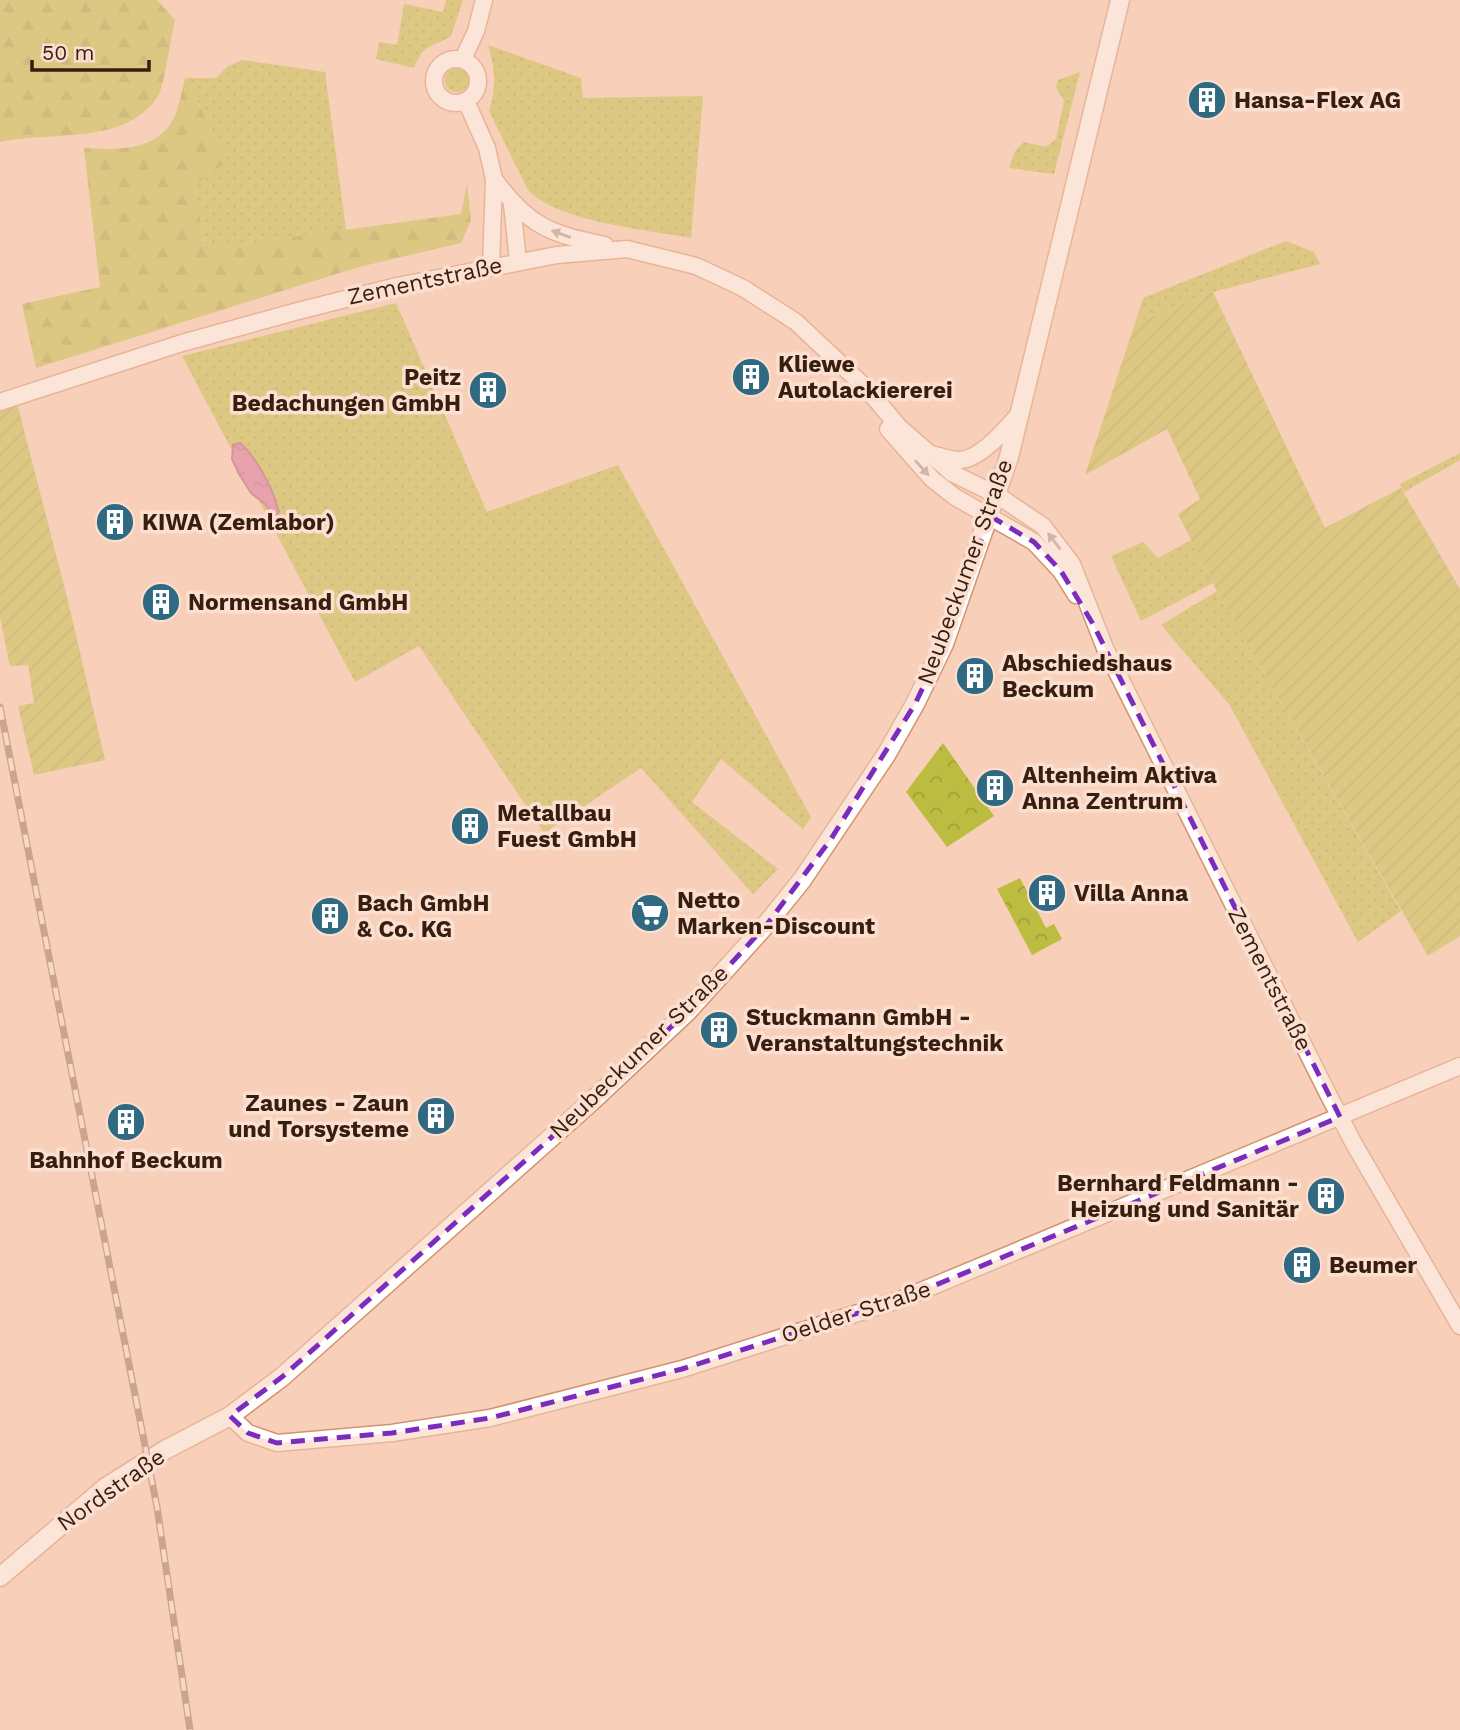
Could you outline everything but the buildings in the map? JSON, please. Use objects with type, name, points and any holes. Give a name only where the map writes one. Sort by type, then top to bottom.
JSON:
[{"type":"main road","name":"Neubeckumer Straße","points":[[230,1416],[282,1377],[591,1102],[687,1012],[764,927],[831,839],[886,755],[944,644],[997,495],[1021,412],[1120,0]]},
{"type":"main road","name":"Nordstraße","points":[[0,1577],[106,1487],[156,1455],[230,1416]]},
{"type":"street","points":[[463,60],[476,31],[484,0]]},
{"type":"street","points":[[453,58],[472,65],[477,74],[478,84],[474,94],[466,101],[447,101],[434,87],[437,68],[453,58]]},
{"type":"street","points":[[466,101],[487,149],[494,179],[491,266]]},
{"type":"street","points":[[494,179],[512,204],[533,220],[562,236],[627,250]]},
{"type":"street","points":[[512,204],[518,261]]},
{"type":"street","name":"Zementstraße","points":[[0,402],[170,347],[397,286],[518,261],[591,251],[627,250],[696,266],[731,282],[796,322],[866,388],[899,427],[952,473],[997,495],[1043,526],[1072,564],[1093,624]]},
{"type":"street","name":"Zementstraße","points":[[833,358],[891,433],[932,479],[955,497],[1034,542],[1061,571],[1093,624],[1340,1117],[1460,1326]]},
{"type":"street","name":"Neubeckumer Straße","points":[[929,454],[960,460],[973,456],[993,441],[1021,412]]},
{"type":"street","name":"Oelder Straße","points":[[230,1416],[248,1433],[277,1443],[392,1433],[490,1418],[682,1369],[902,1300],[1460,1066]]},
{"type":"highlighted area","points":[[990,516],[1034,542],[1061,571],[1093,624],[1340,1117],[902,1299],[682,1369],[490,1418],[392,1433],[277,1443],[248,1433],[230,1416],[282,1377],[591,1102],[687,1012],[768,923],[831,839],[915,704],[944,644]]},
{"type":"green space","points":[[0,0],[157,0],[175,20],[159,94],[146,111],[129,122],[109,129],[0,142]]},
{"type":"green space","points":[[446,0],[463,0],[451,36],[425,50],[414,68],[376,59],[379,42],[397,45],[404,4],[443,12]]},
{"type":"green space","points":[[488,45],[581,78],[583,98],[703,96],[691,238],[578,216],[557,209],[539,199],[527,188],[489,111],[494,78]]},
{"type":"green space","points":[[242,60],[325,72],[346,230],[205,249],[195,186],[228,161],[185,78],[216,78],[227,67]]},
{"type":"green space","points":[[457,68],[465,72],[469,80],[465,88],[457,92],[449,88],[445,80],[449,72]]},
{"type":"green space","points":[[1080,72],[1054,174],[1009,168],[1015,151],[1024,142],[1046,147],[1056,139],[1064,101],[1056,87],[1058,80]]},
{"type":"green space","points":[[185,78],[228,161],[195,186],[205,249],[461,214],[467,184],[471,220],[461,243],[359,267],[36,368],[22,304],[100,287],[84,148],[136,146],[159,136],[175,115]]},
{"type":"green space","points":[[1286,241],[1314,252],[1320,264],[1213,292],[1135,323],[1143,298]]},
{"type":"green space","points":[[1213,292],[1325,528],[1401,488],[1460,589],[1460,936],[1428,956],[1219,595],[1178,514],[1200,499],[1167,429],[1085,475],[1135,323]]},
{"type":"green space","points":[[396,303],[487,512],[618,465],[811,817],[803,829],[721,759],[692,802],[778,869],[753,894],[641,768],[544,833],[419,646],[355,682],[182,356]]},
{"type":"green space","points":[[17,403],[69,605],[105,760],[34,775],[18,706],[34,703],[28,665],[10,666],[0,617],[0,409]]},
{"type":"green space","points":[[1460,453],[1460,460],[1404,492],[1400,484]]},
{"type":"green space","points":[[1191,540],[1213,583],[1141,621],[1111,556],[1143,542],[1158,558]]},
{"type":"green space","points":[[1217,591],[1401,911],[1358,942],[1229,704],[1161,625]]},
{"type":"green space","points":[[943,743],[994,816],[947,847],[906,792]]},
{"type":"green space","points":[[1020,878],[1046,928],[1054,924],[1062,939],[1032,955],[997,889]]},
{"type":"water","points":[[240,443],[256,462],[271,488],[279,511],[276,518],[266,505],[251,493],[239,474],[232,459],[233,445]]},
{"type":"railway","points":[[0,707],[157,1507],[190,1730]]},
{"type":"place","name":"Hansa-Flex AG","points":[[1207,100]]},
{"type":"place","name":"Kliewe Autolackiererei","points":[[751,377]]},
{"type":"place","name":"Peitz Bedachungen GmbH","points":[[488,390]]},
{"type":"place","name":"KIWA (Zemlabor)","points":[[115,522]]},
{"type":"place","name":"Normensand GmbH","points":[[161,602]]},
{"type":"place","name":"Abschiedshaus Beckum","points":[[975,676]]},
{"type":"place","name":"Altenheim Aktiva Anna Zentrum","points":[[995,788]]},
{"type":"place","name":"Metallbau Fuest GmbH","points":[[470,826]]},
{"type":"place","name":"Villa Anna","points":[[1047,893]]},
{"type":"place","name":"Netto Marken-Discount","points":[[650,913]]},
{"type":"place","name":"Bach GmbH & Co. KG","points":[[330,916]]},
{"type":"place","name":"Stuckmann GmbH - Veranstaltungstechnik","points":[[719,1030]]},
{"type":"place","name":"Zaunes - Zaun und Torsysteme","points":[[436,1116]]},
{"type":"place","name":"Bahnhof Beckum","points":[[126,1122]]},
{"type":"place","name":"Bernhard Feldmann - Heizung und Sanitär","points":[[1326,1196]]},
{"type":"place","name":"Beumer","points":[[1302,1265]]}]
